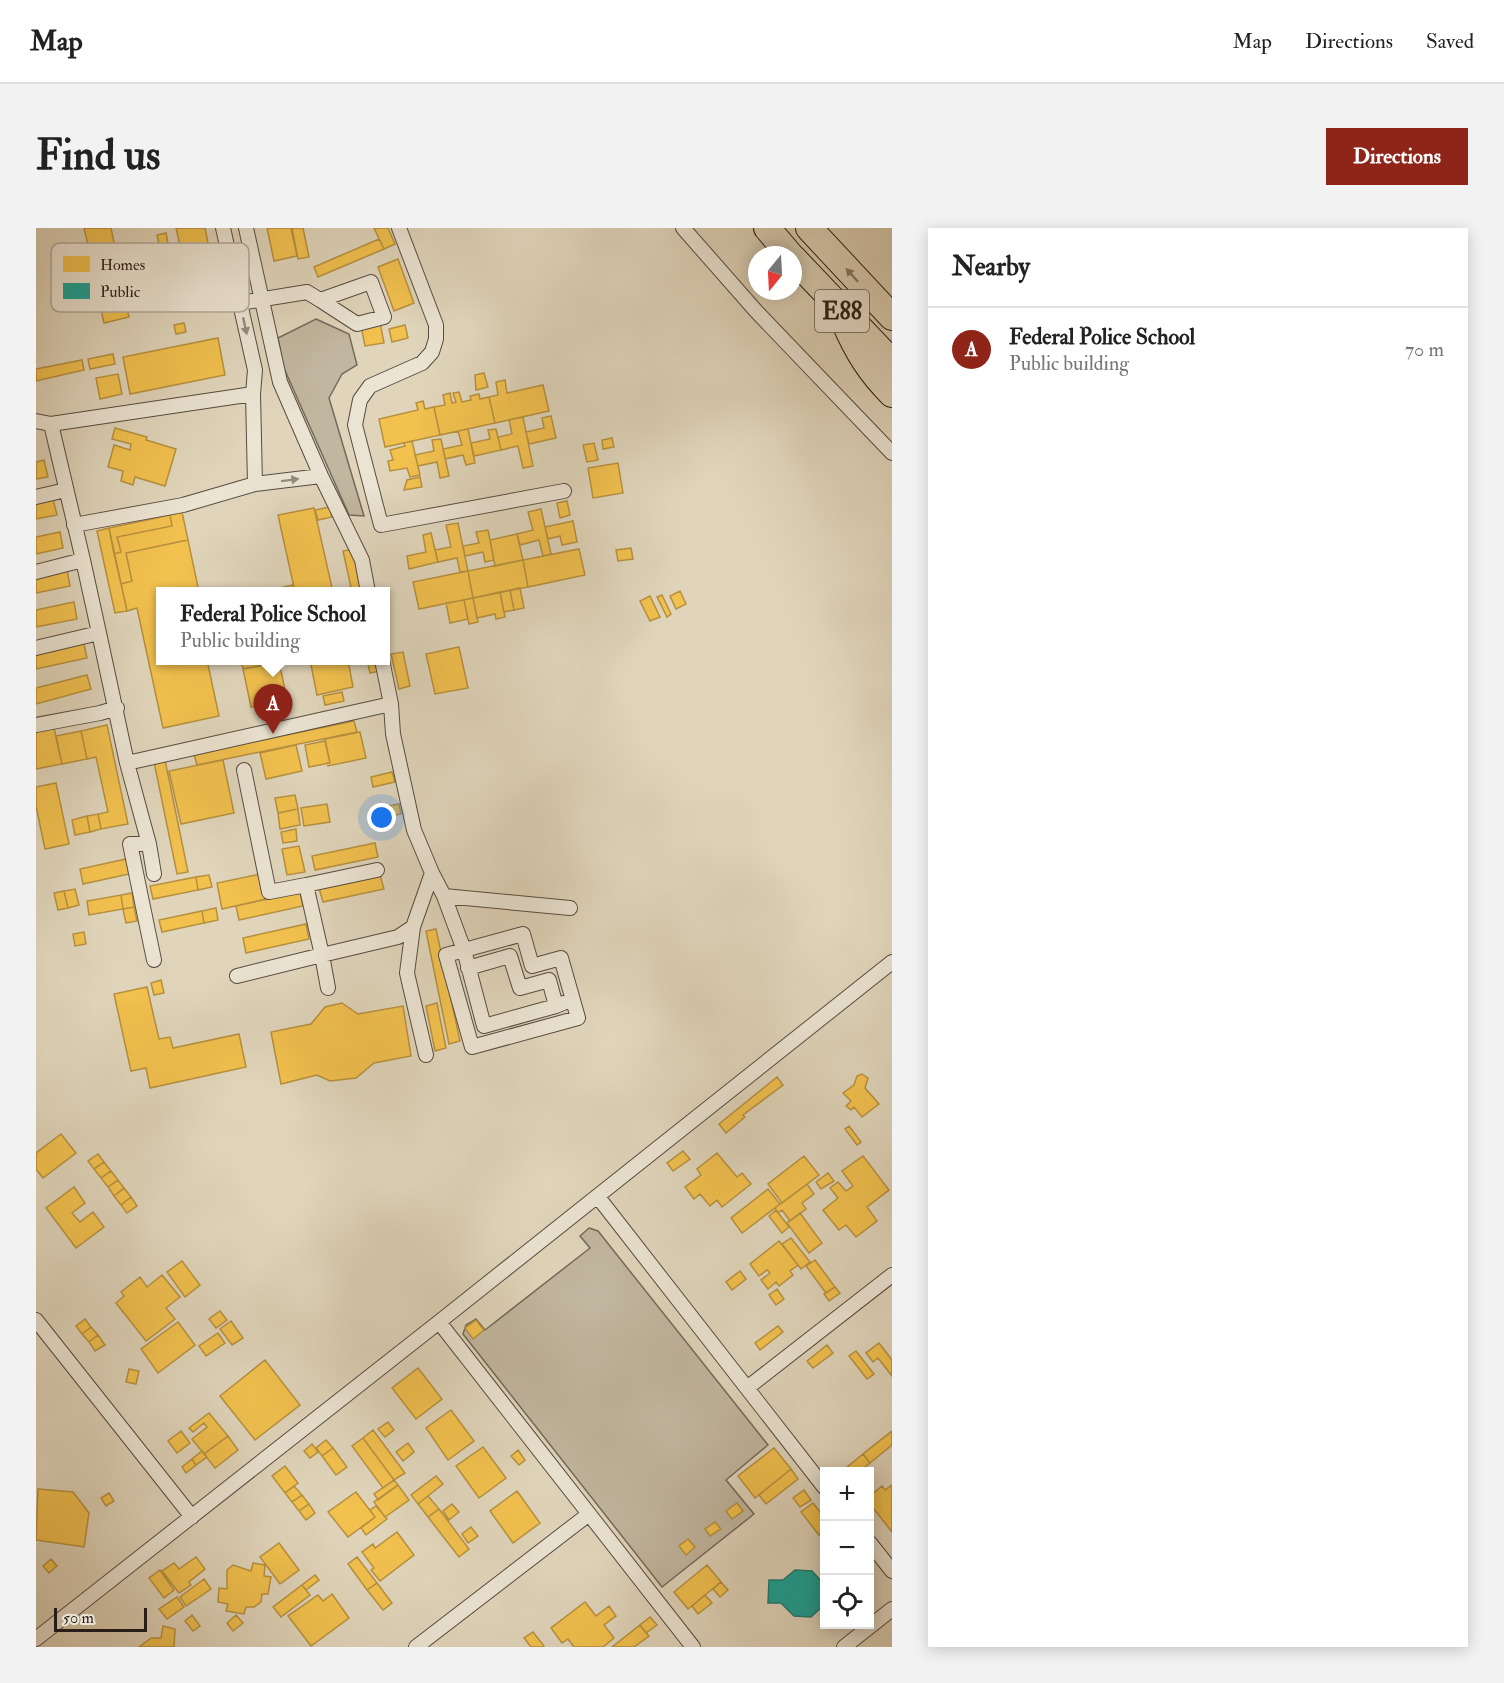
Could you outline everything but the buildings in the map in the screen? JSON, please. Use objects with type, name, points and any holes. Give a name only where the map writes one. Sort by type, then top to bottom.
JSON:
[{"type":"highway","name":"E88","points":[[767,228],[783,246]]},
{"type":"highway","name":"E88","points":[[808,228],[892,317]]},
{"type":"highway","name":"E88","points":[[802,267],[892,362]]},
{"type":"highway","points":[[840,309],[857,351],[879,381],[892,394]]},
{"type":"street","points":[[223,228],[226,243]]},
{"type":"street","points":[[246,228],[280,382],[321,476],[362,560],[368,587]]},
{"type":"street","points":[[399,228],[436,325],[436,339],[432,352],[422,363],[370,386],[360,400],[355,425],[381,525],[564,490]]},
{"type":"street","points":[[683,228],[756,311],[892,453]]},
{"type":"street","points":[[249,301],[307,292],[320,300]]},
{"type":"street","points":[[242,312],[255,370],[253,394],[255,484]]},
{"type":"street","points":[[36,421],[51,424],[253,394]]},
{"type":"street","points":[[51,424],[117,708],[127,763],[149,844],[153,874]]},
{"type":"street","points":[[74,525],[183,506],[255,484],[321,476]]},
{"type":"street","points":[[36,497],[66,490]]},
{"type":"street","points":[[36,572],[83,560]]},
{"type":"street","points":[[36,648],[99,633]]},
{"type":"street","points":[[383,665],[391,704],[393,734],[414,830],[444,896],[464,950],[484,1026],[572,1000]]},
{"type":"street","points":[[127,763],[391,704]]},
{"type":"street","points":[[36,725],[117,708]]},
{"type":"street","points":[[244,771],[269,892],[377,870]]},
{"type":"street","points":[[149,844],[130,844],[154,960]]},
{"type":"street","points":[[426,1054],[407,973],[413,927],[432,873]]},
{"type":"street","points":[[306,885],[328,988]]},
{"type":"street","points":[[444,896],[570,908]]},
{"type":"street","points":[[237,976],[398,937],[413,927]]},
{"type":"street","points":[[523,934],[532,966],[561,958],[578,1018],[472,1047],[446,955],[464,950],[523,934]]},
{"type":"street","points":[[468,968],[510,956],[520,988],[549,980],[556,1006]]},
{"type":"street","points":[[36,1639],[440,1322],[892,962]]},
{"type":"street","points":[[598,1197],[820,1481]]},
{"type":"street","points":[[747,1388],[892,1275]]},
{"type":"street","points":[[440,1322],[693,1647]]},
{"type":"street","points":[[38,1325],[192,1517]]},
{"type":"street","points":[[416,1647],[590,1514]]},
{"type":"street","points":[[874,1548],[892,1571]]},
{"type":"street","points":[[844,1647],[892,1609]]},
{"type":"shaded area","points":[[316,319],[349,334],[357,365],[342,374],[329,398],[364,516],[349,515],[283,366],[278,338]]},
{"type":"shaded area","points":[[589,1228],[598,1231],[768,1445],[726,1480],[754,1514],[662,1587],[463,1334],[466,1325],[476,1319],[485,1330],[590,1248],[580,1236]]},
{"type":"place","name":"Federal Police School","points":[[273,734]]}]
